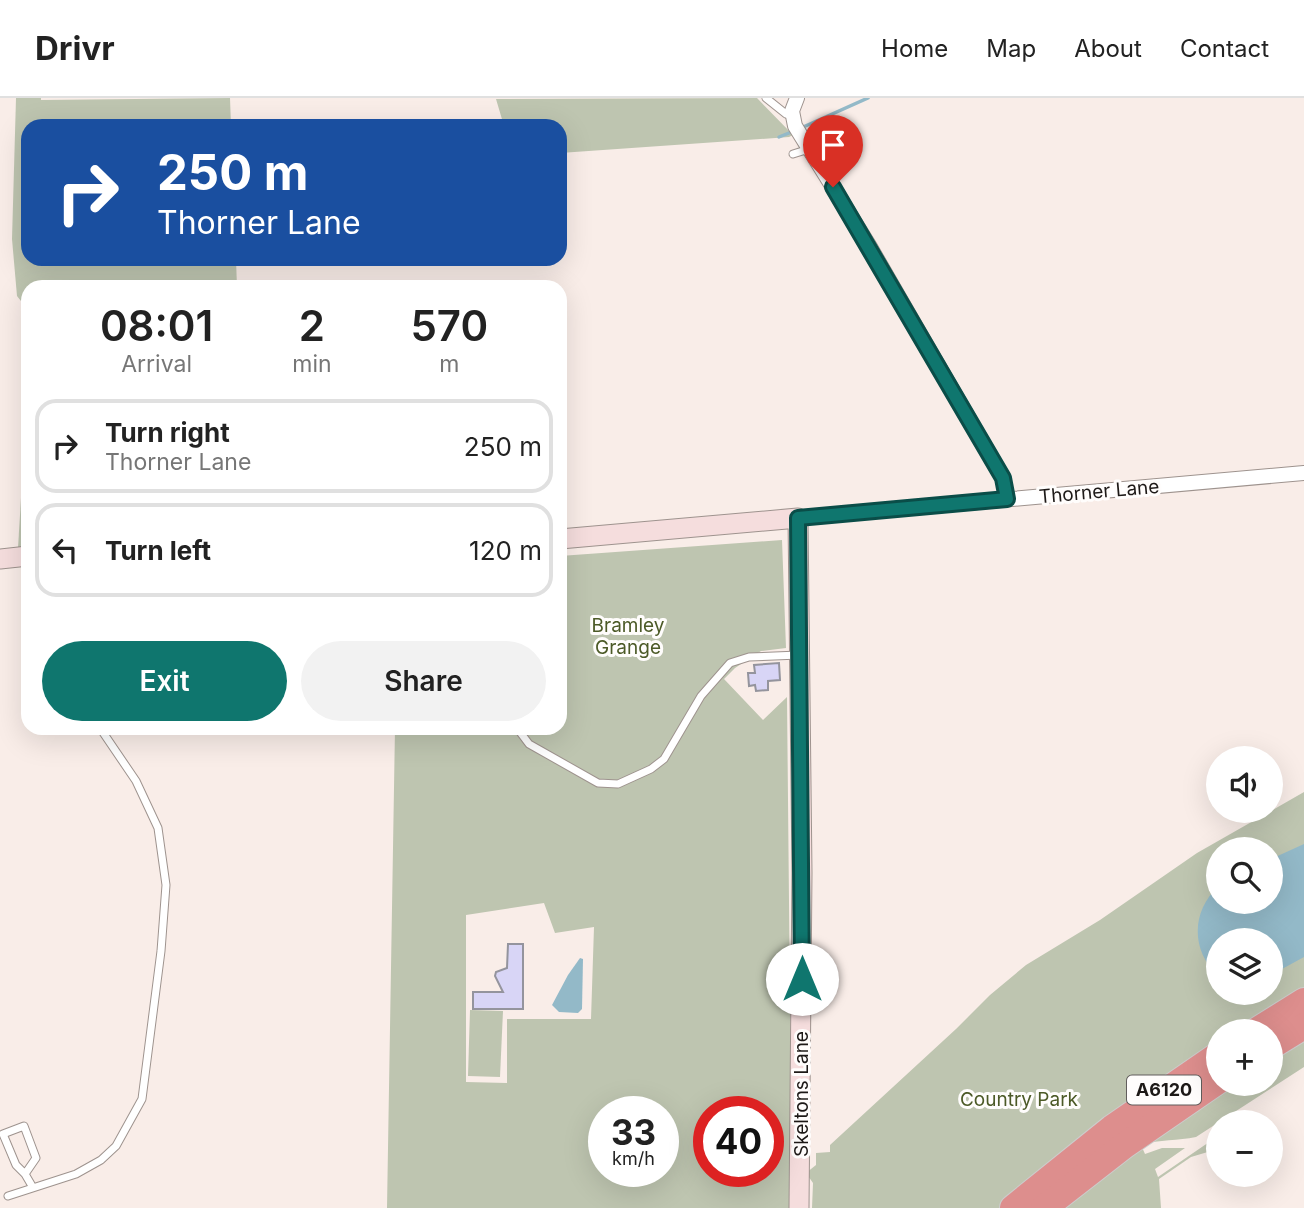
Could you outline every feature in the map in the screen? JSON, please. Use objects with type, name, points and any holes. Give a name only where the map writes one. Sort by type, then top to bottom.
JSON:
[{"type":"highway","points":[[1276,1019],[1304,1002]]},
{"type":"highway","points":[[1283,1039],[1304,1026]]},
{"type":"highway","name":"A6120","points":[[1026,1206],[1118,1137],[1206,1065]]},
{"type":"highway","name":"A6120","points":[[1118,1137],[1206,1088]]},
{"type":"street","points":[[797,98],[796,125],[870,247],[1003,478],[1007,499]]},
{"type":"street","name":"Thorner Lane","points":[[567,539],[1304,473]]},
{"type":"street","name":"Skeltons Lane","points":[[798,518],[802,887],[799,1208]]},
{"type":"street","points":[[0,559],[21,557]]},
{"type":"lane","points":[[766,98],[796,125]]},
{"type":"lane","points":[[793,155],[809,149]]},
{"type":"lane","points":[[523,735],[530,744],[598,783],[618,784],[651,769],[664,759],[701,695],[730,663],[749,657],[799,655]]},
{"type":"lane","points":[[8,1196],[32,1186],[76,1174],[102,1160],[116,1146],[142,1099],[161,951],[166,885],[158,828],[136,781],[105,735]]},
{"type":"lane","points":[[25,1174],[36,1158],[24,1126],[3,1134],[16,1165],[32,1186]]},
{"type":"green space","points":[[16,98],[230,98],[231,119],[21,119],[21,266],[236,266],[237,280],[21,280],[21,301],[17,296],[12,239]]},
{"type":"green space","points":[[757,98],[793,135],[567,153],[567,119],[502,119],[496,99]]},
{"type":"green space","points":[[21,498],[21,548],[18,548]]},
{"type":"green space","name":"Bramley Grange","points":[[782,540],[786,648],[761,651],[735,668],[724,679],[763,720],[787,697],[792,1208],[387,1208],[395,735],[567,735],[567,555]],"holes":[[[544,903],[555,933],[594,927],[591,1019],[507,1019],[507,1083],[466,1082],[466,915]]]},
{"type":"green space","name":"Country Park","points":[[1304,792],[1304,994],[1262,1019],[1206,1019],[1206,1054],[1171,1076],[1206,1080],[1206,1096],[1259,1096],[1238,1110],[1206,1110],[1206,1131],[1196,1137],[1141,1145],[1145,1154],[1162,1148],[1185,1148],[1155,1169],[1158,1177],[1206,1144],[1206,1152],[1191,1157],[1159,1179],[1161,1208],[1027,1208],[1016,1194],[999,1208],[812,1208],[813,1183],[806,1173],[816,1165],[816,1153],[830,1152],[830,1145],[990,995],[1026,965],[1100,920],[1206,848],[1206,914],[1283,914],[1283,837],[1225,837],[1250,823],[1283,823],[1283,804]]},
{"type":"green space","points":[[470,1010],[503,1011],[500,1077],[468,1076]]},
{"type":"green space","name":"Country Park","points":[[1304,1034],[1304,1067],[1283,1081],[1283,1047]]},
{"type":"water","points":[[1304,844],[1304,957],[1283,968],[1283,928],[1206,928],[1206,960],[1199,943],[1198,931],[1199,919],[1206,902],[1206,914],[1283,914],[1283,854]]},
{"type":"water","points":[[580,958],[583,959],[582,1009],[578,1013],[559,1012],[552,1005]]},
{"type":"building","points":[[779,663],[780,680],[768,681],[768,690],[756,691],[755,685],[749,686],[748,673],[755,673],[754,665]]},
{"type":"building","points":[[508,944],[523,944],[523,1009],[473,1009],[473,992],[503,992],[495,976],[496,972],[507,968]]},
{"type":"waterway","points":[[801,128],[868,98]]},
{"type":"waterway","points":[[779,137],[794,131]]},
{"type":"route","points":[[802,979],[798,518],[1007,499],[1003,478],[833,187]]}]
